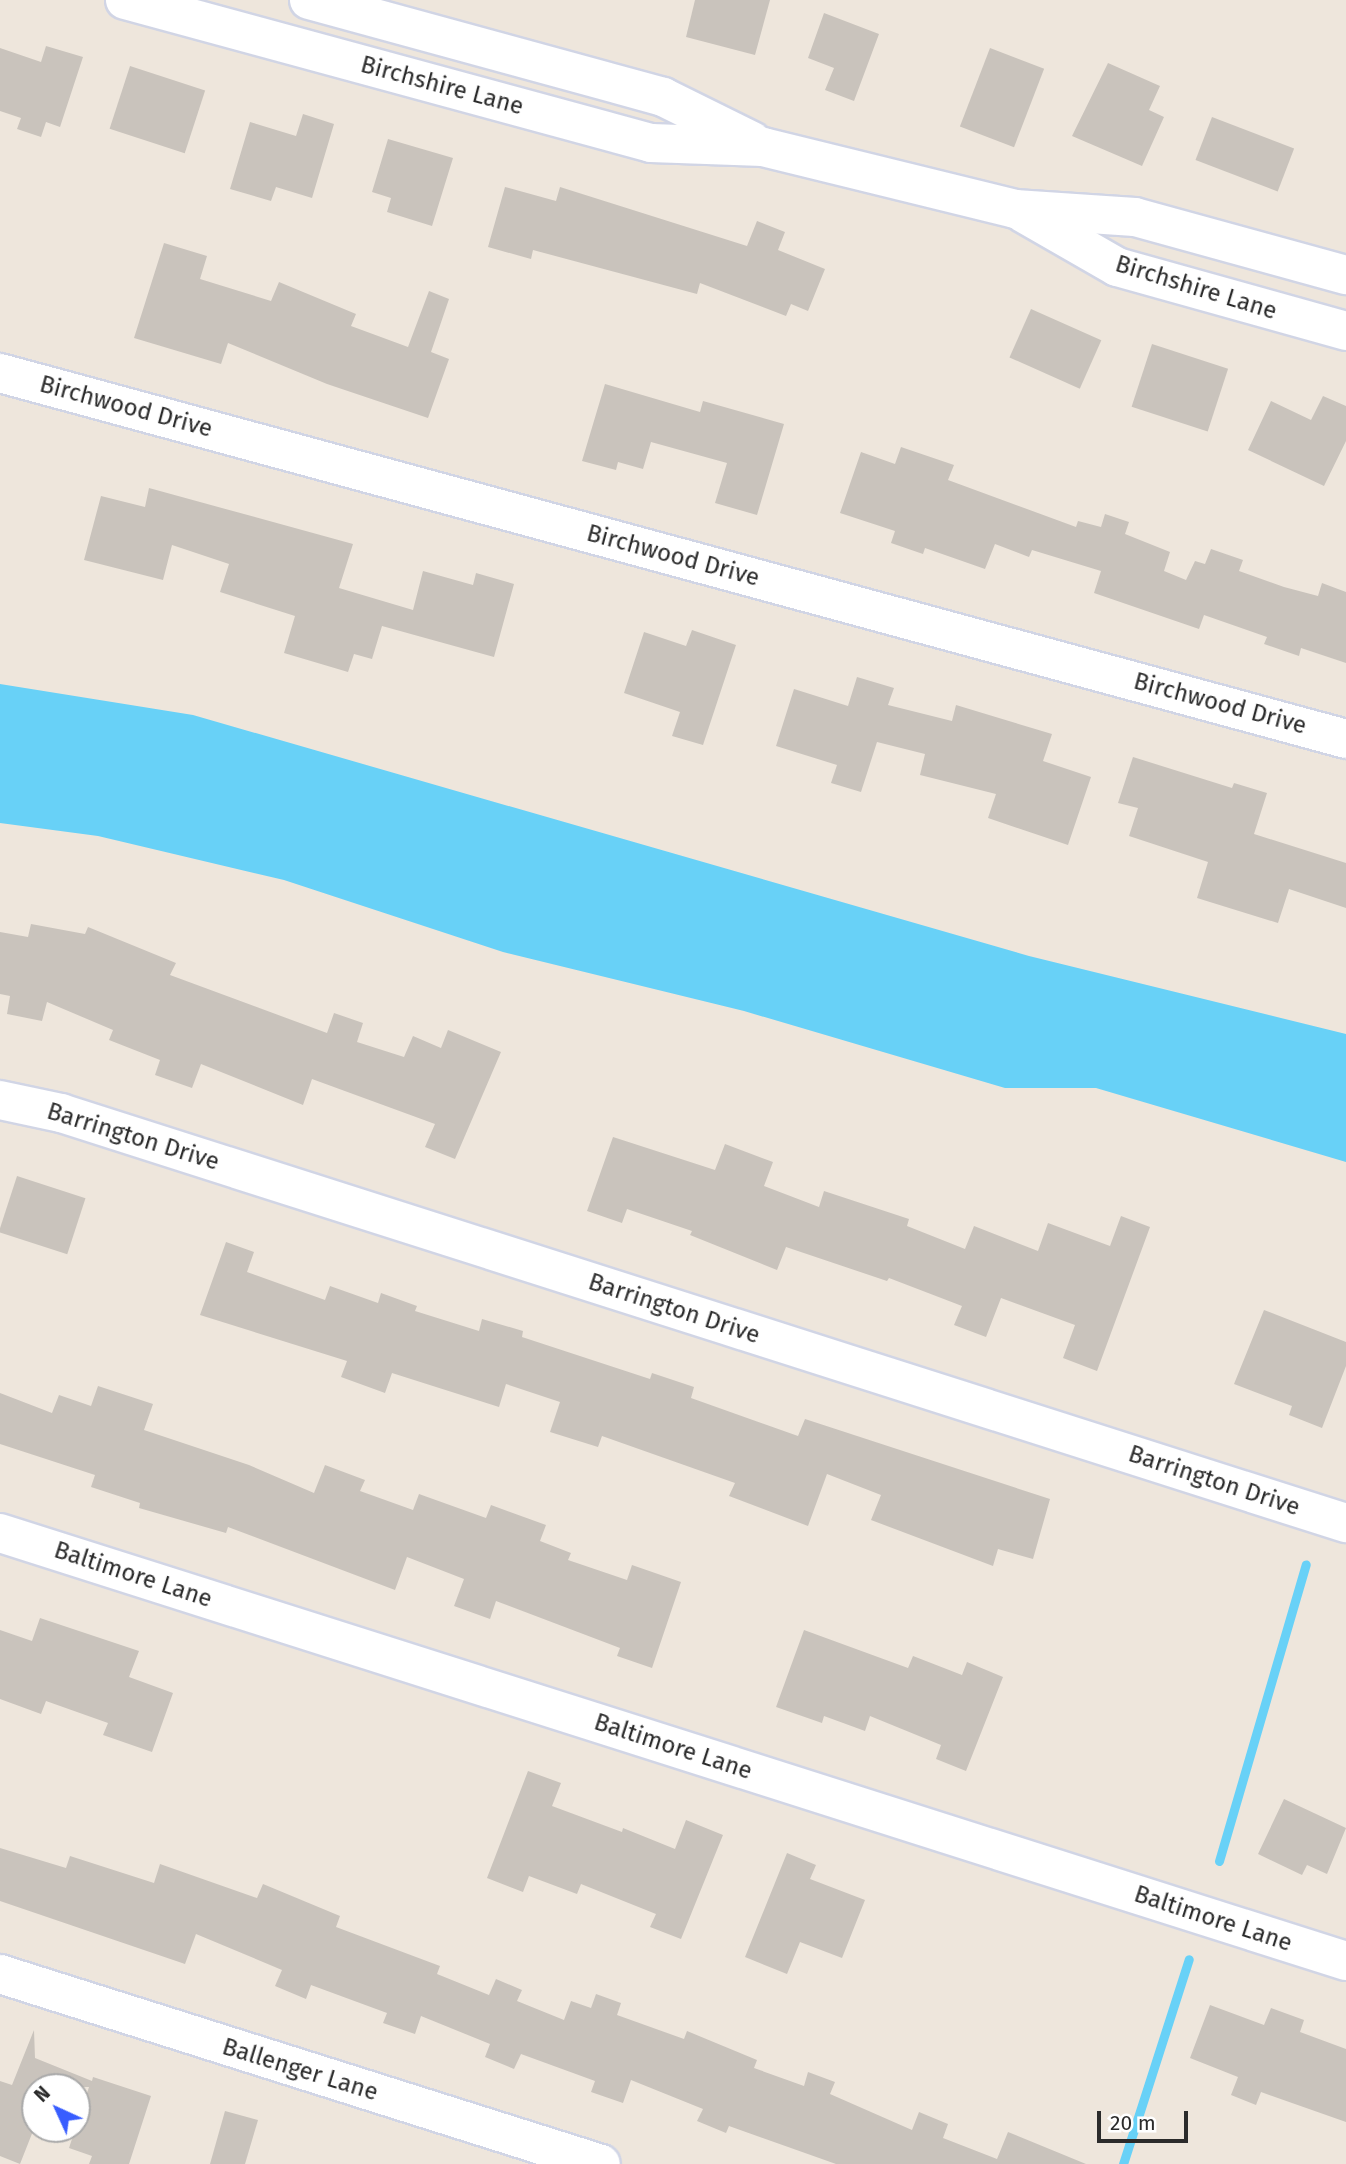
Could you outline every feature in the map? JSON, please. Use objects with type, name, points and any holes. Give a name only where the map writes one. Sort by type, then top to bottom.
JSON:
[{"type":"street","name":"Birchshire Lane","points":[[125,0],[651,143],[763,147],[1015,209],[1135,217],[1346,275]]},
{"type":"street","name":"Birchshire Lane","points":[[309,0],[663,97],[763,147]]},
{"type":"street","name":"Birchshire Lane","points":[[1015,209],[1117,267],[1346,331]]},
{"type":"street","name":"Birchwood Drive","points":[[0,373],[1346,739]]},
{"type":"street","name":"Barrington Drive","points":[[0,1100],[61,1113],[1346,1522]]},
{"type":"street","name":"Baltimore Lane","points":[[0,1533],[1346,1961]]},
{"type":"street","name":"Ballenger Lane","points":[[0,1974],[601,2164]]},
{"type":"water","points":[[0,684],[193,715],[1029,956],[1346,1034],[1346,1162],[1096,1088],[1005,1088],[744,1011],[503,952],[284,880],[98,836],[0,823]]},
{"type":"building","points":[[695,0],[770,0],[755,55],[686,37]]},
{"type":"building","points":[[824,13],[879,34],[854,101],[825,90],[834,68],[808,58]]},
{"type":"building","points":[[46,46],[83,57],[60,127],[46,122],[41,137],[17,129],[21,118],[0,111],[0,48],[41,62]]},
{"type":"building","points":[[990,48],[1044,69],[1014,147],[960,126]]},
{"type":"building","points":[[1108,63],[1160,86],[1149,110],[1164,117],[1142,166],[1072,136]]},
{"type":"building","points":[[130,66],[205,90],[185,153],[110,129]]},
{"type":"building","points":[[303,114],[334,124],[312,198],[276,187],[271,201],[230,189],[250,122],[296,136]]},
{"type":"building","points":[[1212,117],[1294,149],[1278,191],[1196,160]]},
{"type":"building","points":[[388,139],[453,158],[432,226],[387,212],[391,198],[372,192]]},
{"type":"building","points":[[505,187],[556,201],[560,187],[747,246],[757,221],[785,232],[778,250],[825,269],[808,311],[791,304],[786,316],[700,283],[697,294],[533,250],[531,259],[488,247]]},
{"type":"building","points":[[164,243],[207,256],[200,279],[271,301],[279,282],[356,314],[351,326],[408,347],[429,291],[449,299],[431,352],[449,359],[428,418],[327,384],[228,343],[221,364],[134,338]]},
{"type":"building","points":[[1031,309],[1101,340],[1080,389],[1009,357]]},
{"type":"building","points":[[1152,344],[1228,369],[1208,431],[1132,407]]},
{"type":"building","points":[[605,384],[700,412],[703,401],[784,424],[757,515],[715,503],[727,463],[651,442],[643,469],[618,462],[616,470],[582,461]]},
{"type":"building","points":[[1323,396],[1346,406],[1346,441],[1324,486],[1248,450],[1271,401],[1311,420]]},
{"type":"building","points":[[901,447],[954,465],[948,480],[1076,527],[1078,521],[1101,527],[1105,514],[1129,522],[1125,534],[1170,552],[1164,571],[1186,580],[1195,561],[1205,564],[1211,549],[1243,560],[1239,571],[1284,587],[1318,596],[1322,583],[1346,592],[1346,663],[1301,648],[1299,656],[1264,644],[1267,637],[1204,615],[1199,629],[1094,593],[1101,571],[1032,550],[1029,557],[995,544],[985,569],[925,548],[923,554],[891,543],[895,531],[840,513],[861,452],[895,464]]},
{"type":"building","points":[[149,488],[353,544],[339,588],[413,610],[423,571],[473,585],[476,573],[514,584],[494,657],[382,626],[372,659],[354,654],[348,672],[284,653],[295,616],[220,592],[229,564],[172,545],[163,580],[84,560],[101,496],[145,507]]},
{"type":"building","points":[[692,630],[736,645],[703,745],[672,736],[680,712],[624,693],[644,632],[686,646]]},
{"type":"building","points":[[857,677],[894,688],[888,705],[952,721],[956,705],[1052,734],[1043,761],[1091,777],[1068,845],[988,818],[996,794],[920,775],[925,754],[877,742],[861,792],[831,783],[837,765],[776,746],[794,689],[848,706]]},
{"type":"building","points":[[1133,757],[1232,788],[1234,783],[1267,793],[1254,834],[1346,863],[1346,908],[1289,889],[1278,923],[1197,898],[1208,862],[1129,836],[1138,808],[1118,803]]},
{"type":"building","points":[[31,924],[85,934],[88,927],[176,963],[170,975],[327,1033],[334,1013],[363,1023],[357,1042],[404,1057],[413,1036],[441,1048],[448,1030],[501,1052],[455,1159],[425,1147],[435,1124],[312,1079],[303,1105],[201,1064],[192,1088],[155,1075],[160,1060],[109,1040],[113,1030],[47,1002],[42,1021],[7,1014],[10,996],[0,994],[0,932],[28,937]]},
{"type":"building","points":[[613,1137],[715,1170],[725,1144],[773,1162],[764,1186],[819,1207],[824,1191],[909,1219],[907,1226],[965,1249],[974,1226],[1038,1251],[1048,1223],[1110,1246],[1121,1216],[1150,1227],[1097,1371],[1063,1358],[1075,1325],[1001,1298],[986,1337],[954,1325],[962,1306],[889,1278],[887,1281],[786,1247],[777,1270],[690,1235],[692,1231],[627,1209],[622,1223],[587,1211]]},
{"type":"building","points":[[17,1176],[85,1198],[67,1254],[0,1233]]},
{"type":"building","points":[[226,1242],[254,1252],[247,1272],[325,1300],[330,1286],[378,1303],[381,1293],[417,1306],[415,1311],[479,1331],[482,1319],[523,1331],[522,1337],[650,1379],[652,1373],[694,1387],[691,1398],[798,1436],[805,1419],[1050,1499],[1033,1559],[998,1549],[993,1566],[871,1520],[881,1495],[827,1474],[808,1526],[729,1496],[735,1483],[602,1436],[598,1447],[550,1432],[560,1402],[506,1384],[499,1407],[392,1373],[385,1393],[341,1377],[347,1361],[200,1315]]},
{"type":"building","points":[[1264,1310],[1346,1342],[1346,1366],[1322,1428],[1289,1415],[1292,1406],[1234,1384]]},
{"type":"building","points":[[98,1386],[153,1404],[144,1430],[249,1465],[314,1493],[325,1465],[365,1480],[360,1491],[413,1510],[419,1494],[486,1518],[491,1505],[546,1525],[540,1541],[571,1553],[568,1560],[627,1580],[632,1565],[681,1582],[652,1668],[617,1656],[620,1648],[496,1601],[490,1619],[454,1606],[464,1579],[407,1557],[395,1590],[228,1527],[226,1533],[139,1508],[140,1503],[91,1487],[95,1475],[0,1444],[0,1393],[52,1413],[59,1395],[91,1406]]},
{"type":"building","points":[[40,1618],[139,1651],[129,1677],[173,1693],[152,1752],[103,1735],[108,1723],[46,1701],[41,1714],[0,1699],[0,1630],[32,1641]]},
{"type":"building","points":[[804,1630],[908,1668],[913,1656],[962,1675],[967,1662],[1003,1677],[966,1771],[936,1759],[941,1745],[870,1716],[865,1731],[824,1716],[822,1723],[776,1707]]},
{"type":"building","points":[[528,1771],[561,1783],[552,1806],[622,1832],[623,1828],[675,1849],[686,1820],[723,1835],[681,1939],[650,1927],[656,1914],[581,1884],[577,1894],[529,1876],[523,1892],[487,1878]]},
{"type":"building","points":[[1284,1799],[1346,1828],[1327,1874],[1307,1865],[1302,1875],[1258,1854]]},
{"type":"building","points":[[0,1848],[66,1868],[70,1856],[154,1883],[160,1864],[257,1898],[263,1884],[340,1916],[336,1927],[440,1966],[437,1974],[489,1995],[496,1979],[522,1990],[517,2001],[564,2020],[571,2001],[591,2008],[596,1994],[621,2003],[617,2015],[684,2039],[687,2031],[757,2060],[754,2068],[804,2086],[808,2072],[835,2082],[830,2094],[912,2130],[919,2112],[948,2124],[943,2138],[997,2159],[1008,2132],[1086,2164],[836,2164],[729,2126],[726,2133],[697,2121],[703,2109],[631,2080],[623,2103],[591,2092],[595,2081],[521,2054],[514,2069],[485,2057],[490,2044],[421,2016],[415,2034],[383,2023],[387,2013],[311,1985],[306,1999],[275,1986],[282,1970],[196,1934],[185,1964],[0,1901]]},
{"type":"building","points":[[787,1853],[816,1865],[810,1879],[865,1900],[842,1958],[800,1942],[787,1974],[745,1957]]},
{"type":"building","points":[[1210,2005],[1264,2025],[1271,2008],[1304,2020],[1300,2032],[1346,2049],[1346,2122],[1261,2092],[1256,2105],[1231,2095],[1238,2077],[1190,2058]]},
{"type":"building","points":[[34,2030],[35,2058],[72,2073],[21,2073],[21,2143],[28,2143],[20,2164],[0,2156],[0,2081],[12,2085]]},
{"type":"building","points":[[93,2077],[151,2096],[129,2164],[89,2164],[92,2156],[69,2148],[71,2143],[91,2143]]},
{"type":"building","points":[[225,2111],[258,2120],[245,2164],[210,2164]]},
{"type":"waterway","points":[[1219,1861],[1306,1564]]},
{"type":"waterway","points":[[1123,2164],[1189,1959]]}]
